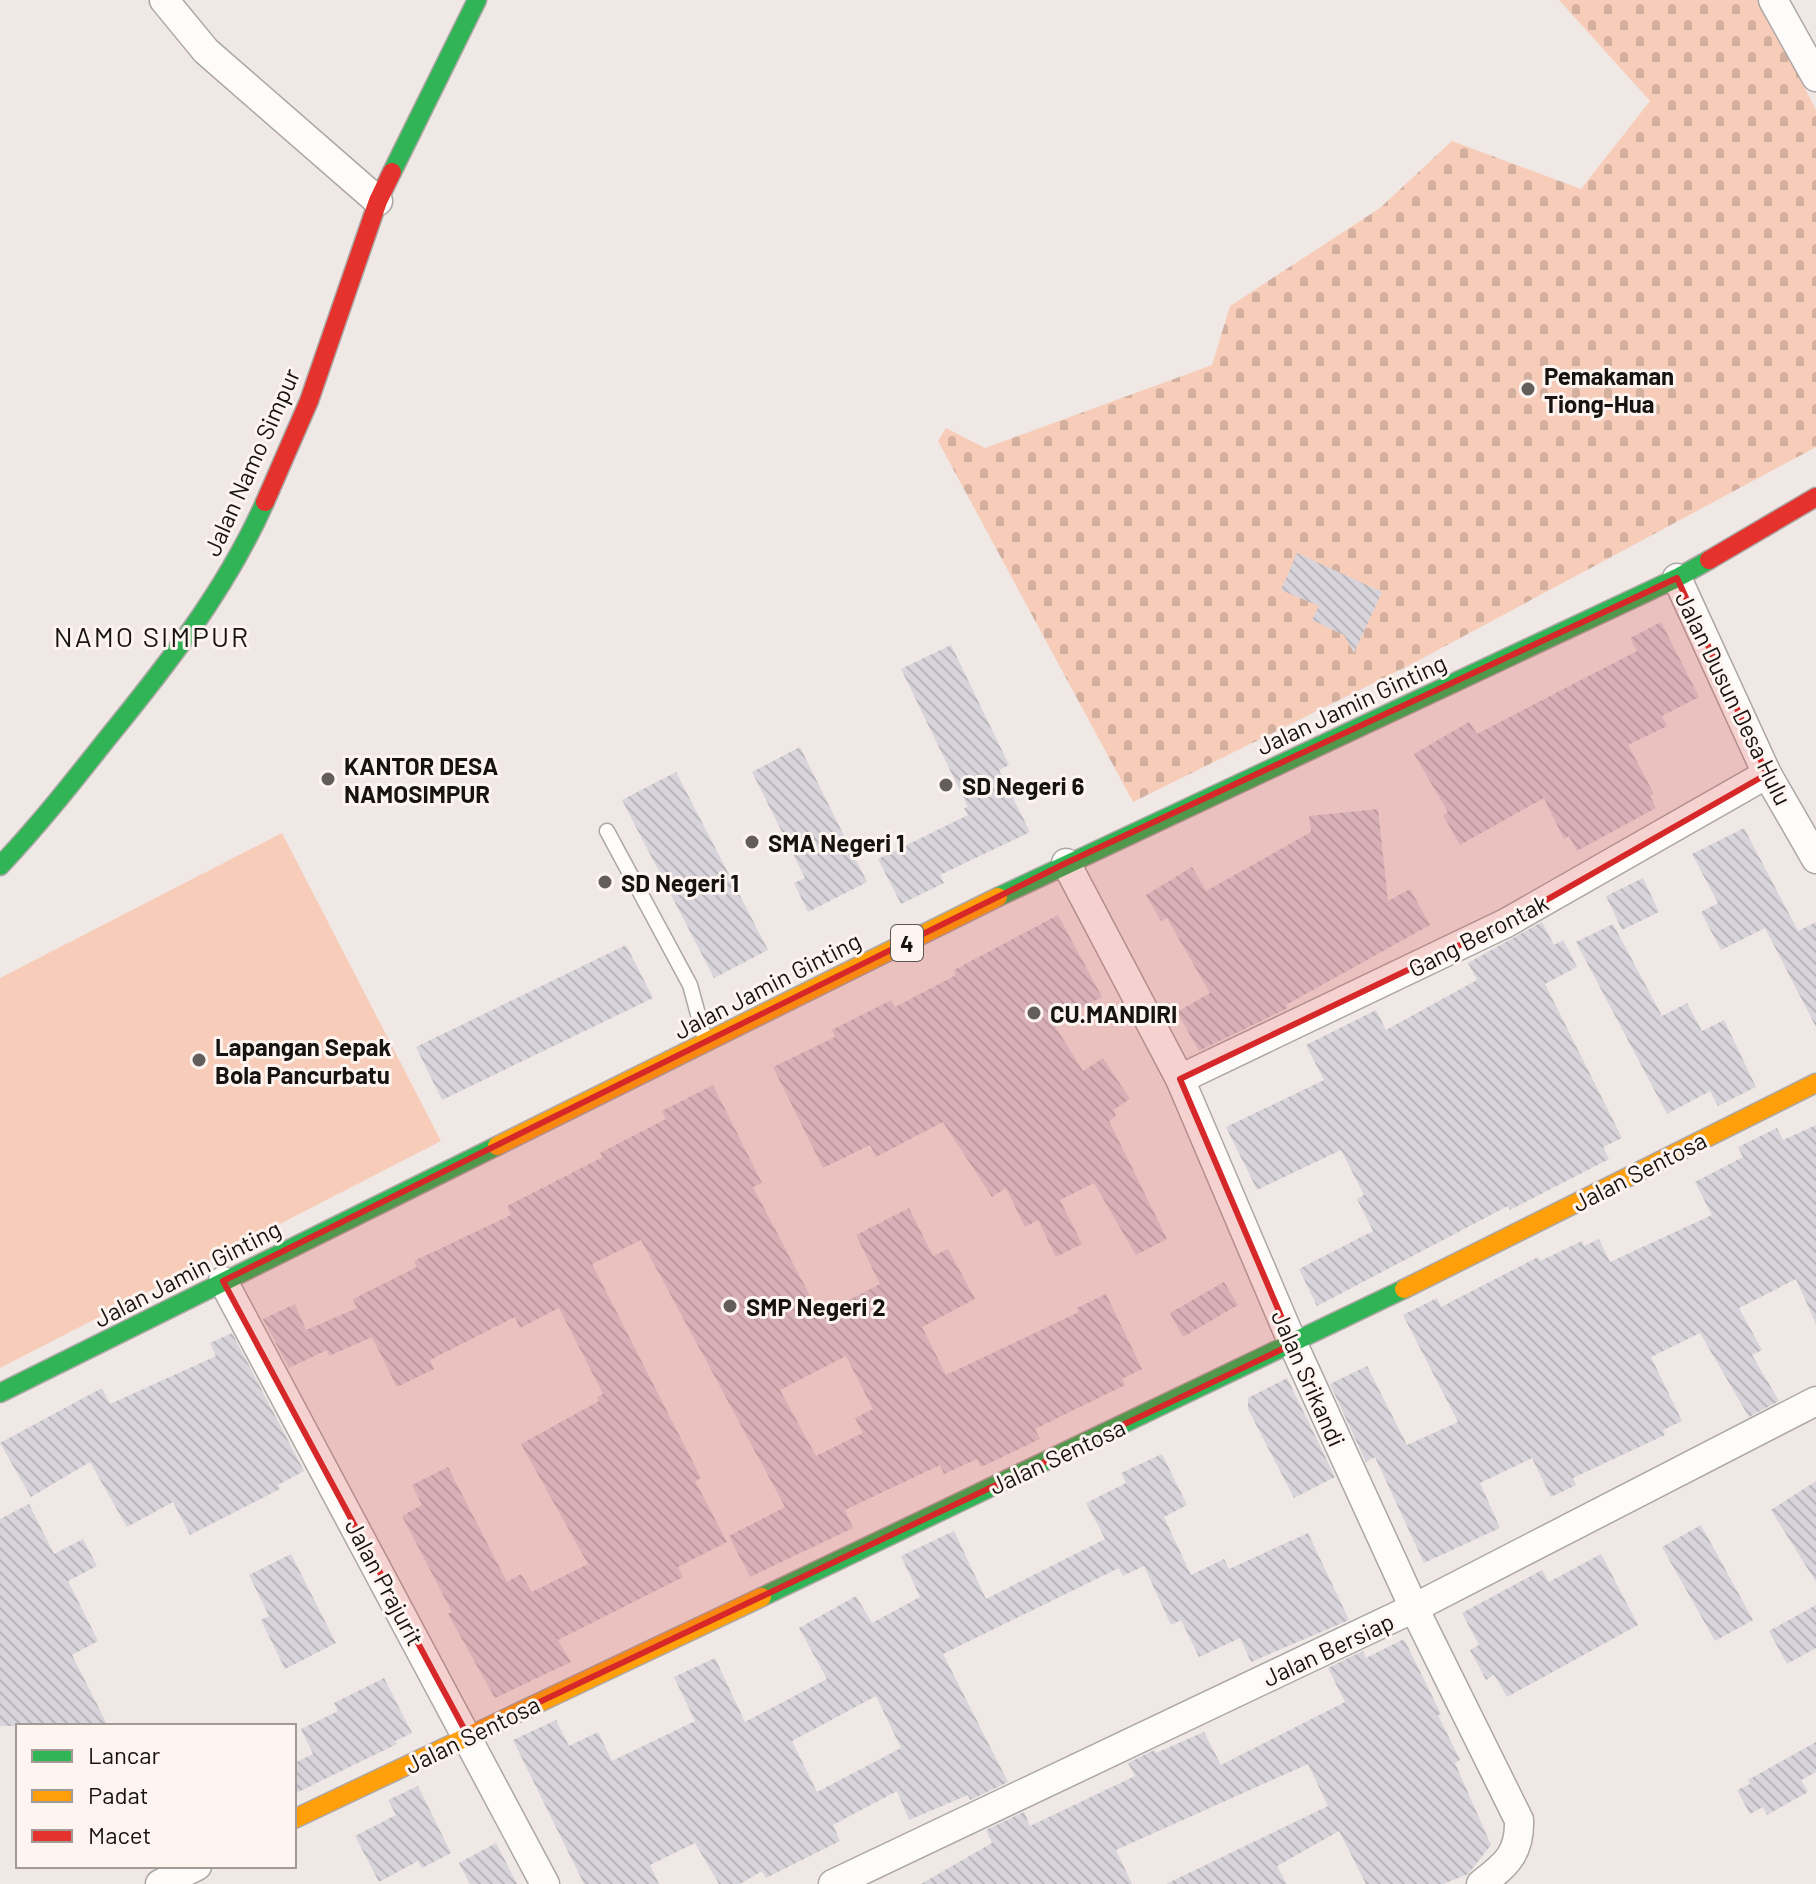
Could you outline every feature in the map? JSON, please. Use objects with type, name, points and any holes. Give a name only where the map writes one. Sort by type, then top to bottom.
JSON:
[{"type":"main road","name":"Jalan Namo Simpur","points":[[0,866],[29,836],[182,646],[247,543],[309,401],[378,201],[477,0]]},
{"type":"main road","name":"Jalan Jamin Ginting","points":[[0,1393],[1066,863],[1677,578],[1816,497]]},
{"type":"main road","name":"Jalan Sentosa","points":[[296,1818],[1293,1344],[1816,1083]]},
{"type":"street","points":[[164,0],[206,51],[378,201]]},
{"type":"street","points":[[1773,0],[1816,77]]},
{"type":"street","name":"Jalan Dusun Desa Hulu","points":[[1677,578],[1767,774],[1816,859]]},
{"type":"street","name":"Gang Berontak","points":[[1180,1079],[1506,923],[1767,774]]},
{"type":"street","name":"Jalan Srikandi","points":[[1066,863],[1180,1079],[1293,1344],[1414,1608],[1519,1820],[1520,1843],[1501,1869],[1481,1884]]},
{"type":"street","name":"Jalan Prajurit","points":[[223,1281],[545,1884]]},
{"type":"street","name":"Jalan Bersiap","points":[[833,1884],[1414,1608],[1816,1401]]},
{"type":"street","points":[[160,1884],[193,1868]]},
{"type":"lane","points":[[607,831],[690,985],[707,1043]]},
{"type":"highlighted area","points":[[1677,578],[1767,774],[1506,923],[1180,1079],[1293,1344],[468,1736],[223,1281],[1066,863]]},
{"type":"green space","points":[[1559,0],[1760,0],[1816,110],[1816,447],[1408,666],[1133,802],[938,441],[946,428],[985,448],[1212,365],[1230,306],[1380,208],[1452,141],[1581,189],[1650,101]]},
{"type":"green space","name":"Lapangan Sepak Bola Pancurbatu","points":[[282,833],[441,1141],[0,1368],[0,978]]},
{"type":"building","points":[[1297,553],[1382,592],[1354,653],[1344,635],[1312,620],[1319,606],[1281,590]]},
{"type":"building","points":[[1661,622],[1699,697],[1662,716],[1667,726],[1628,745],[1654,794],[1650,796],[1656,808],[1577,851],[1569,836],[1564,839],[1544,798],[1460,845],[1443,815],[1448,812],[1414,754],[1469,722],[1477,734],[1637,651],[1630,638]]},
{"type":"building","points":[[951,645],[1009,765],[999,770],[1030,832],[940,875],[944,883],[901,904],[878,859],[968,815],[964,808],[968,807],[901,669]]},
{"type":"building","points":[[800,747],[867,882],[808,912],[794,883],[805,878],[752,772]]},
{"type":"building","points":[[676,772],[768,950],[714,978],[622,800]]},
{"type":"building","points":[[1378,809],[1388,901],[1410,889],[1430,925],[1286,1005],[1288,1008],[1199,1051],[1177,1012],[1210,993],[1167,918],[1161,921],[1146,895],[1192,867],[1206,891],[1311,832],[1309,816]]},
{"type":"building","points":[[1744,828],[1798,931],[1816,922],[1816,1027],[1765,928],[1721,950],[1701,912],[1718,903],[1692,854]]},
{"type":"building","points":[[1643,878],[1659,912],[1622,930],[1606,896]]},
{"type":"building","points":[[1058,915],[1102,997],[1053,1023],[1083,1071],[1103,1058],[1130,1099],[1113,1110],[1116,1116],[1109,1121],[1167,1239],[1136,1255],[1094,1183],[1060,1200],[1082,1244],[1056,1257],[1038,1220],[1025,1227],[1006,1188],[992,1197],[943,1122],[876,1157],[870,1145],[823,1168],[773,1067],[835,1037],[832,1030],[891,1000],[895,1007],[956,975],[954,970]]},
{"type":"building","points":[[1542,922],[1554,945],[1563,940],[1577,967],[1545,984],[1622,1138],[1603,1147],[1609,1159],[1510,1210],[1508,1206],[1317,1306],[1299,1269],[1373,1231],[1357,1199],[1364,1195],[1341,1150],[1257,1190],[1226,1127],[1324,1080],[1306,1045],[1376,1010],[1386,1030],[1477,980],[1468,963]]},
{"type":"building","points":[[1613,924],[1662,1016],[1687,1003],[1702,1031],[1724,1020],[1756,1087],[1718,1106],[1710,1091],[1667,1114],[1576,942]]},
{"type":"building","points":[[626,945],[653,998],[442,1100],[416,1047]]},
{"type":"building","points":[[713,1085],[762,1183],[753,1187],[820,1315],[880,1284],[856,1235],[909,1208],[933,1256],[948,1249],[975,1299],[922,1327],[946,1375],[1079,1312],[1077,1308],[1106,1294],[1142,1369],[1122,1379],[1125,1385],[1035,1429],[1040,1439],[981,1467],[977,1459],[944,1474],[940,1465],[845,1510],[853,1528],[750,1577],[729,1536],[785,1507],[641,1240],[592,1264],[701,1478],[695,1481],[727,1542],[678,1567],[683,1577],[558,1640],[571,1662],[495,1698],[448,1614],[452,1612],[402,1516],[422,1505],[412,1485],[448,1467],[507,1582],[521,1574],[532,1592],[588,1564],[521,1444],[599,1401],[597,1397],[603,1394],[559,1308],[520,1328],[515,1317],[430,1360],[434,1369],[397,1387],[372,1337],[329,1356],[327,1350],[289,1368],[263,1319],[295,1304],[306,1330],[357,1308],[353,1299],[417,1267],[414,1261],[511,1215],[507,1206],[603,1157],[600,1153],[666,1119],[662,1111]],"holes":[[[846,1356],[873,1409],[855,1418],[863,1433],[816,1456],[780,1390]]]},
{"type":"building","points":[[1816,1125],[1816,1324],[1796,1279],[1739,1308],[1762,1350],[1752,1355],[1779,1401],[1749,1417],[1700,1333],[1651,1357],[1682,1421],[1663,1430],[1665,1435],[1573,1478],[1576,1485],[1551,1497],[1532,1458],[1480,1483],[1500,1528],[1424,1563],[1375,1457],[1366,1462],[1330,1384],[1367,1366],[1407,1445],[1458,1422],[1403,1315],[1437,1298],[1441,1307],[1538,1257],[1540,1261],[1582,1241],[1584,1246],[1599,1239],[1610,1262],[1712,1215],[1695,1182],[1743,1157],[1738,1147],[1777,1128],[1783,1140]]},
{"type":"building","points":[[1224,1282],[1238,1305],[1183,1337],[1170,1313]]},
{"type":"building","points":[[232,1333],[304,1471],[278,1485],[280,1489],[190,1535],[173,1502],[127,1527],[90,1462],[31,1497],[0,1443],[102,1388],[110,1404],[216,1356],[210,1343]]},
{"type":"building","points":[[1287,1378],[1335,1477],[1294,1498],[1248,1409],[1248,1398]]},
{"type":"building","points":[[1162,1454],[1187,1505],[1164,1517],[1191,1575],[1224,1559],[1229,1569],[1308,1533],[1349,1620],[1251,1662],[1240,1638],[1199,1657],[1181,1620],[1171,1625],[1144,1566],[1123,1576],[1119,1568],[943,1654],[1008,1782],[970,1800],[968,1795],[909,1820],[897,1791],[833,1825],[840,1841],[766,1878],[762,1871],[740,1884],[719,1884],[695,1843],[650,1865],[659,1884],[584,1884],[513,1740],[556,1720],[569,1746],[598,1732],[612,1761],[695,1721],[674,1677],[715,1658],[745,1722],[827,1679],[799,1628],[856,1596],[872,1623],[920,1597],[901,1556],[954,1531],[986,1599],[1105,1539],[1086,1503],[1126,1483],[1121,1473]],"holes":[[[876,1696],[901,1748],[817,1792],[792,1741]]]},
{"type":"building","points":[[1816,1481],[1816,1582],[1771,1510]]},
{"type":"building","points":[[29,1504],[54,1554],[83,1539],[97,1566],[68,1581],[98,1641],[72,1655],[107,1724],[0,1726],[0,1519]]},
{"type":"building","points":[[1701,1525],[1753,1620],[1715,1641],[1662,1547]]},
{"type":"building","points":[[291,1554],[336,1643],[285,1669],[261,1620],[269,1616],[249,1575]]},
{"type":"building","points":[[1601,1554],[1638,1625],[1507,1697],[1494,1675],[1486,1680],[1470,1650],[1479,1645],[1462,1613],[1542,1570],[1549,1582]]},
{"type":"building","points":[[1816,1605],[1816,1648],[1787,1664],[1769,1631]]},
{"type":"building","points":[[1404,1639],[1441,1714],[1438,1715],[1460,1760],[1455,1763],[1491,1845],[1468,1874],[1443,1884],[1366,1884],[1339,1831],[1277,1866],[1287,1884],[1166,1884],[1328,1806],[1308,1764],[1116,1850],[1132,1884],[921,1884],[992,1843],[986,1830],[1024,1812],[1030,1826],[1135,1776],[1128,1763],[1154,1750],[1156,1753],[1204,1732],[1221,1765],[1345,1702],[1328,1668],[1363,1651],[1366,1658]]},
{"type":"building","points":[[384,1678],[412,1733],[395,1741],[397,1744],[296,1793],[296,1762],[313,1754],[301,1729],[338,1711],[334,1703]]},
{"type":"building","points":[[1816,1742],[1816,1772],[1801,1780],[1808,1792],[1767,1815],[1763,1807],[1750,1814],[1737,1790],[1750,1784],[1748,1780]]},
{"type":"building","points":[[418,1786],[451,1853],[422,1868],[418,1861],[379,1882],[355,1836],[396,1815],[388,1800]]},
{"type":"building","points":[[496,1843],[517,1884],[470,1884],[459,1863]]},
{"type":"traffic: fast","points":[[392,172],[477,0]]},
{"type":"traffic: fast","points":[[0,866],[68,788],[173,655],[214,596],[265,502]]},
{"type":"traffic: fast","points":[[998,897],[1677,578],[1709,560]]},
{"type":"traffic: fast","points":[[0,1393],[497,1146]]},
{"type":"traffic: fast","points":[[762,1597],[1404,1289]]},
{"type":"traffic: slow","points":[[497,1146],[998,897]]},
{"type":"traffic: slow","points":[[1404,1289],[1816,1083]]},
{"type":"traffic: slow","points":[[296,1818],[762,1597]]},
{"type":"traffic: jam","points":[[265,502],[309,401],[378,201],[392,172]]},
{"type":"traffic: jam","points":[[1709,560],[1816,497]]},
{"type":"place","name":"Pemakaman Tiong-Hua","points":[[1528,389]]},
{"type":"place","name":"KANTOR DESA NAMOSIMPUR","points":[[328,779]]},
{"type":"place","name":"SD Negeri 6","points":[[946,785]]},
{"type":"place","name":"SMA Negeri 1","points":[[752,842]]},
{"type":"place","name":"SD Negeri 1","points":[[605,882]]},
{"type":"place","name":"CU.MANDIRI","points":[[1034,1013]]},
{"type":"place","name":"Lapangan Sepak Bola Pancurbatu","points":[[199,1060]]},
{"type":"place","name":"SMP Negeri 2","points":[[730,1306]]},
{"type":"district","name":"NAMO SIMPUR","points":[[152,636]]}]
